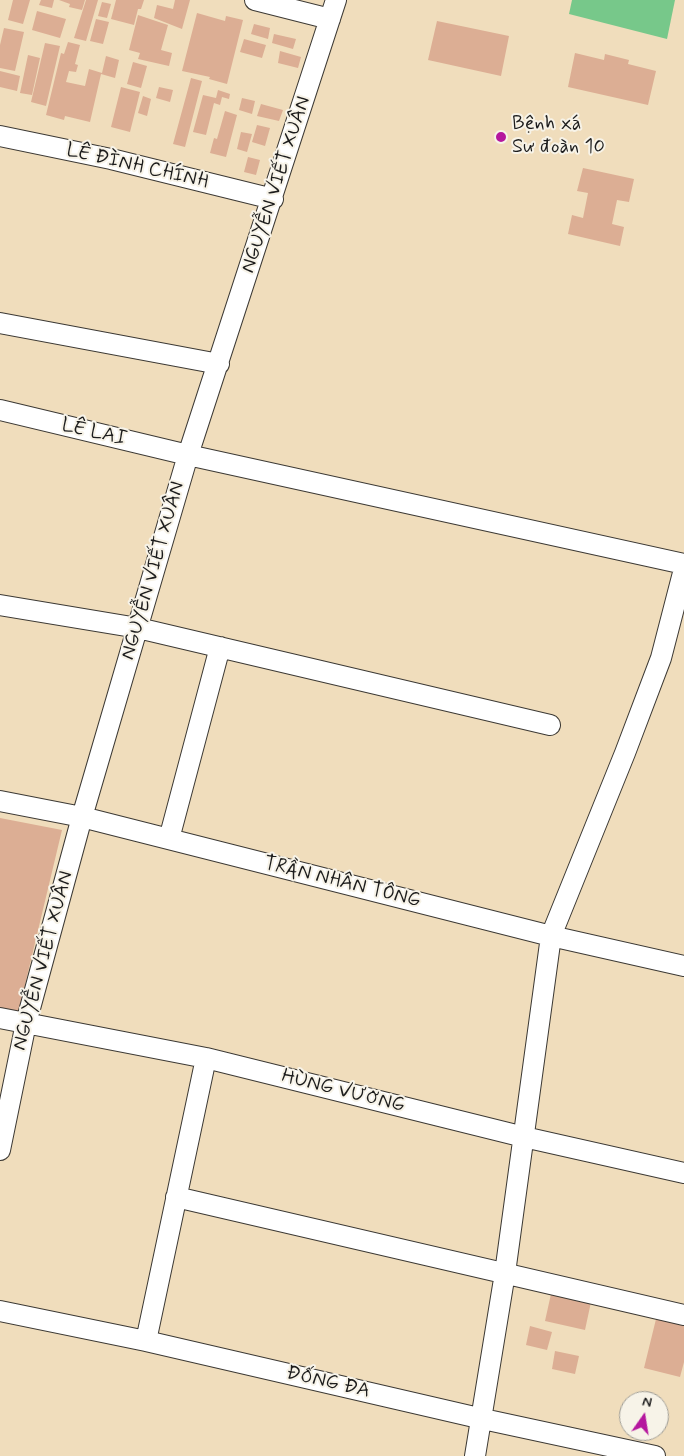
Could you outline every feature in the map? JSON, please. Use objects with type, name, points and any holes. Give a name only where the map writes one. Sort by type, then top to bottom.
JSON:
[{"type":"street","points":[[255,0],[333,9]]},
{"type":"street","name":"NGUYỄN VIẾT XUÂN","points":[[0,1150],[26,1023],[82,817],[188,455],[220,364],[333,9]]},
{"type":"street","name":"LÊ ĐÌNH CHÍNH","points":[[0,136],[111,159],[273,199]]},
{"type":"street","points":[[0,323],[220,364]]},
{"type":"street","name":"LÊ LAI","points":[[0,410],[188,455],[684,564]]},
{"type":"street","points":[[475,1456],[483,1420],[505,1274],[551,936],[661,658],[684,569]]},
{"type":"street","points":[[0,605],[138,628],[550,725]]},
{"type":"street","points":[[169,839],[220,647]]},
{"type":"street","name":"TRẦN NHÂN TÔNG","points":[[0,801],[82,817],[551,936],[684,966]]},
{"type":"street","name":"HÙNG VƯƠNG","points":[[0,1018],[206,1058],[524,1137],[684,1173]]},
{"type":"street","points":[[146,1341],[206,1058]]},
{"type":"street","points":[[176,1197],[684,1315]]},
{"type":"street","name":"ĐỐNG ĐA","points":[[0,1311],[146,1341],[483,1420],[655,1456]]},
{"type":"green space","points":[[572,0],[675,0],[667,39],[569,14]]},
{"type":"building","points":[[13,0],[30,0],[23,24],[8,20]]},
{"type":"building","points":[[41,0],[54,0],[52,8],[39,5]]},
{"type":"building","points":[[59,0],[85,0],[82,10],[69,7],[70,4]]},
{"type":"building","points":[[86,0],[98,0],[86,41],[74,38]]},
{"type":"building","points":[[116,0],[144,0],[141,9],[138,9],[134,25],[111,19]]},
{"type":"building","points":[[175,0],[190,0],[182,29],[154,18],[157,5],[173,9]]},
{"type":"building","points":[[102,2],[111,4],[107,18],[98,16]]},
{"type":"building","points":[[37,11],[66,19],[60,38],[32,30]]},
{"type":"building","points":[[197,13],[225,21],[226,16],[243,20],[227,84],[209,79],[210,77],[182,71]]},
{"type":"building","points":[[138,15],[168,25],[161,50],[172,53],[169,66],[138,59],[140,53],[129,50]]},
{"type":"building","points":[[96,19],[109,22],[103,44],[90,41]]},
{"type":"building","points":[[437,21],[509,36],[501,76],[428,60]]},
{"type":"building","points":[[254,24],[270,28],[268,39],[251,34]]},
{"type":"building","points":[[4,28],[24,32],[15,71],[0,68],[0,45]]},
{"type":"building","points":[[274,34],[296,39],[293,49],[272,43]]},
{"type":"building","points":[[244,39],[266,45],[262,58],[240,52]]},
{"type":"building","points":[[68,42],[80,45],[75,64],[78,65],[76,72],[69,71],[66,82],[85,86],[89,69],[102,73],[106,56],[119,60],[115,78],[101,74],[90,122],[65,116],[64,120],[46,115],[61,53],[64,54]]},
{"type":"building","points":[[45,43],[60,46],[46,106],[31,102]]},
{"type":"building","points":[[280,51],[301,57],[298,68],[278,63]]},
{"type":"building","points":[[575,53],[604,60],[605,54],[629,60],[628,64],[656,71],[648,105],[568,87]]},
{"type":"building","points":[[28,55],[40,58],[32,95],[20,93]]},
{"type":"building","points":[[133,62],[147,66],[141,88],[127,84]]},
{"type":"building","points":[[0,71],[20,76],[17,91],[0,87]]},
{"type":"building","points":[[191,78],[202,81],[185,147],[173,144]]},
{"type":"building","points":[[121,87],[140,92],[130,132],[111,127]]},
{"type":"building","points":[[159,87],[173,90],[170,102],[156,98]]},
{"type":"building","points":[[218,90],[230,94],[229,99],[222,97],[220,105],[214,103],[206,135],[193,132],[203,95],[216,98]]},
{"type":"building","points":[[143,96],[151,99],[147,116],[138,113]]},
{"type":"building","points":[[242,98],[255,101],[252,114],[239,110]]},
{"type":"building","points":[[261,104],[283,110],[279,121],[257,116]]},
{"type":"building","points":[[225,111],[237,115],[226,157],[210,153],[214,138],[217,139]]},
{"type":"building","points":[[257,125],[270,128],[265,146],[252,142]]},
{"type":"building","points":[[241,132],[252,134],[247,152],[237,149]]},
{"type":"building","points":[[248,157],[260,160],[256,175],[244,172]]},
{"type":"building","points":[[583,168],[634,179],[629,202],[617,200],[612,224],[624,227],[620,246],[568,234],[572,215],[583,218],[588,193],[577,191]]},
{"type":"building","points":[[0,818],[62,830],[18,1014],[0,1010]]},
{"type":"building","points":[[551,1294],[591,1302],[585,1330],[545,1321]]},
{"type":"building","points":[[657,1315],[684,1321],[684,1362],[680,1377],[644,1368]]},
{"type":"building","points":[[530,1326],[552,1332],[547,1350],[526,1345]]},
{"type":"building","points":[[555,1351],[579,1356],[575,1374],[552,1369]]},
{"type":"place","name":"Bệnh xá Sư đoàn 10","points":[[501,137]]}]
